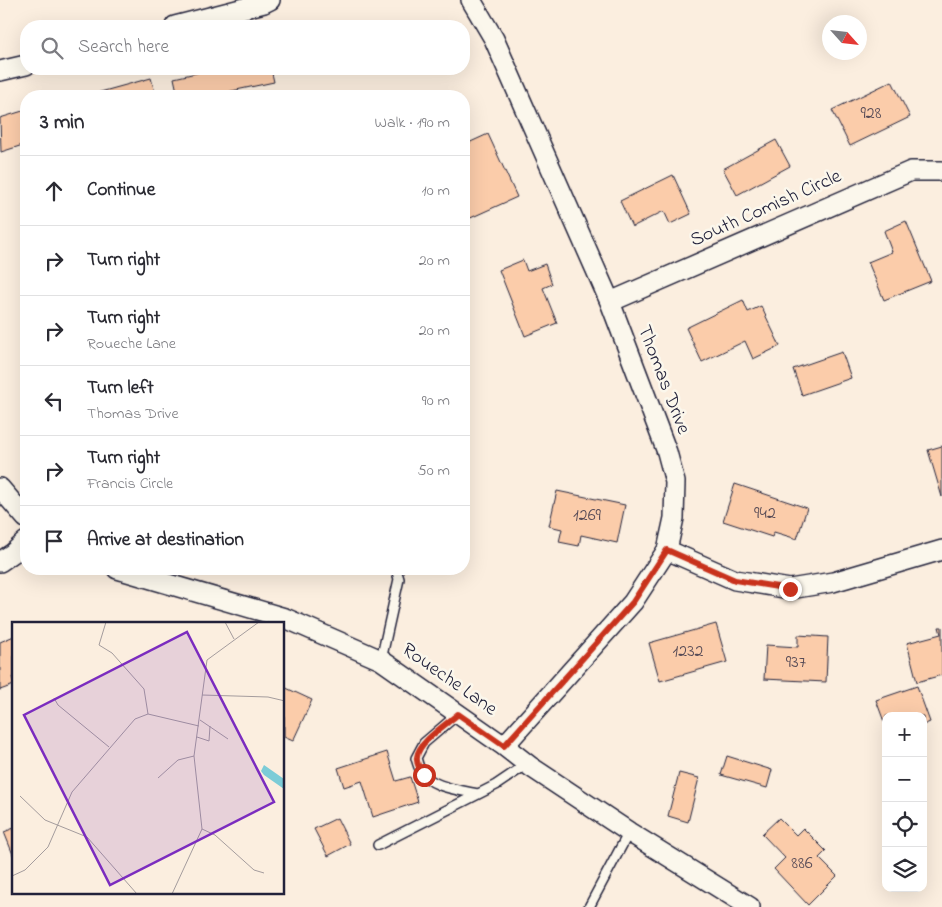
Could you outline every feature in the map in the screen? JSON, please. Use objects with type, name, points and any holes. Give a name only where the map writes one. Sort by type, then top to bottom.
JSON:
[{"type":"street","points":[[198,20],[270,0]]},
{"type":"street","name":"Thomas Drive","points":[[472,0],[494,39],[610,302],[667,452],[675,482],[674,518],[667,550],[633,602],[504,746]]},
{"type":"street","points":[[0,71],[20,66]]},
{"type":"street","name":"South Comish Circle","points":[[610,302],[911,170],[942,171]]},
{"type":"street","points":[[0,488],[20,511]]},
{"type":"street","points":[[0,562],[20,547]]},
{"type":"street","points":[[667,550],[735,580],[790,589],[833,582],[942,550]]},
{"type":"street","name":"Roueche Lane","points":[[138,575],[286,618],[381,660],[527,764],[629,832],[750,907]]},
{"type":"lane","points":[[381,660],[399,579],[398,575]]},
{"type":"lane","points":[[458,714],[424,743],[416,758],[424,775],[436,783],[446,788],[478,794]]},
{"type":"lane","points":[[378,845],[496,785],[527,764]]},
{"type":"lane","points":[[589,907],[629,832]]},
{"type":"building","points":[[187,75],[272,75],[274,82],[236,90],[177,90],[174,78]]},
{"type":"building","points":[[151,78],[154,90],[108,90]]},
{"type":"building","points":[[892,81],[910,117],[850,146],[832,110]]},
{"type":"building","points":[[20,112],[20,146],[1,152],[0,118]]},
{"type":"building","points":[[488,134],[517,197],[470,218],[470,142]]},
{"type":"building","points":[[776,140],[790,166],[737,195],[723,169]]},
{"type":"building","points":[[673,175],[691,214],[670,224],[664,211],[632,227],[620,201]]},
{"type":"building","points":[[906,221],[931,281],[884,300],[868,262],[892,252],[884,231]]},
{"type":"building","points":[[523,260],[527,271],[545,264],[552,284],[543,288],[557,323],[525,336],[499,270]]},
{"type":"building","points":[[743,300],[748,312],[761,306],[780,346],[753,359],[745,341],[702,362],[686,328]]},
{"type":"building","points":[[842,352],[851,378],[802,395],[793,369]]},
{"type":"building","points":[[942,446],[942,497],[928,450]]},
{"type":"building","points":[[735,484],[807,508],[797,539],[774,532],[772,537],[723,521]]},
{"type":"building","points":[[557,491],[625,505],[617,543],[581,535],[579,546],[559,542],[562,529],[549,526]]},
{"type":"building","points":[[716,624],[727,662],[660,681],[649,643]]},
{"type":"building","points":[[939,627],[942,627],[942,675],[917,682],[907,643],[941,634]]},
{"type":"building","points":[[798,635],[828,637],[826,682],[764,679],[766,645],[798,647]]},
{"type":"building","points":[[12,637],[12,686],[0,690],[0,642]]},
{"type":"building","points":[[917,686],[926,712],[882,712],[882,716],[876,700]]},
{"type":"building","points":[[285,687],[312,700],[293,741],[285,737]]},
{"type":"building","points":[[387,752],[396,781],[410,777],[418,802],[373,817],[362,781],[344,787],[338,768]]},
{"type":"building","points":[[727,756],[772,770],[767,788],[721,775]]},
{"type":"building","points":[[679,773],[699,778],[688,822],[668,816]]},
{"type":"building","points":[[337,818],[350,844],[328,856],[314,829]]},
{"type":"building","points":[[779,818],[796,835],[803,828],[826,851],[819,858],[837,876],[808,905],[774,869],[785,858],[762,834]]},
{"type":"building","points":[[12,829],[12,852],[4,832]]},
{"type":"route","points":[[424,775],[416,758],[419,750],[431,736],[458,714],[504,746],[633,602],[667,550],[735,580],[790,589]]}]
